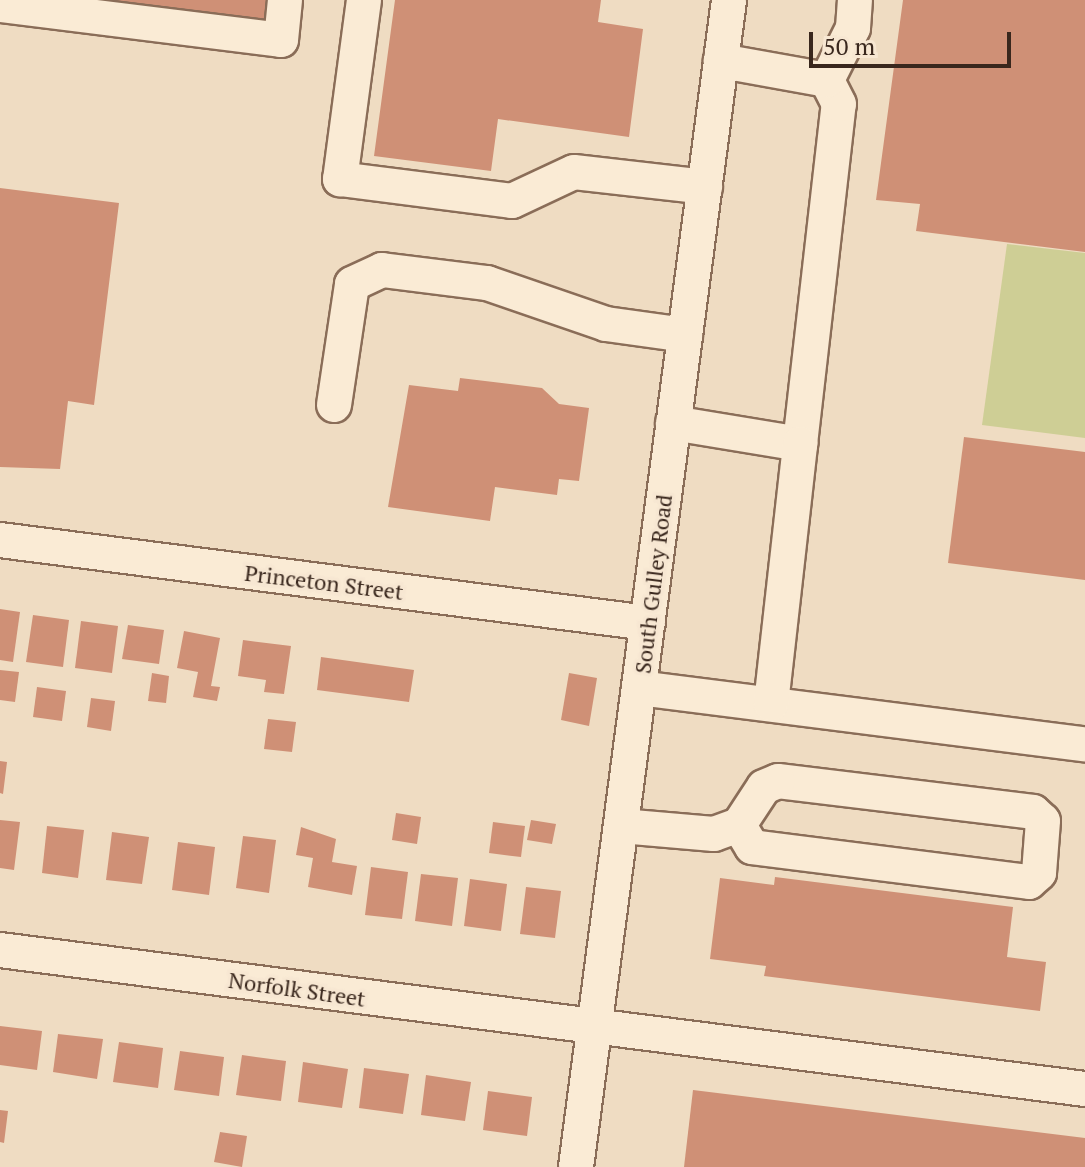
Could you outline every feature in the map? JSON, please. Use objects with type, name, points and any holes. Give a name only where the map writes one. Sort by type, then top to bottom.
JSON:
[{"type":"street","points":[[0,5],[281,40],[285,0]]},
{"type":"street","points":[[364,0],[340,179],[512,201],[574,172],[705,187]]},
{"type":"street","name":"South Gulley Road","points":[[576,1167],[729,0]]},
{"type":"street","points":[[827,80],[853,28],[855,0]]},
{"type":"street","points":[[721,61],[827,80]]},
{"type":"street","points":[[771,704],[839,104],[827,80]]},
{"type":"street","points":[[334,405],[352,284],[382,270],[487,283],[606,324],[685,335]]},
{"type":"street","points":[[673,423],[800,444]]},
{"type":"street","name":"Princeton Street","points":[[0,540],[648,623]]},
{"type":"street","points":[[639,688],[1085,744]]},
{"type":"street","points":[[621,826],[714,834],[739,825],[764,787],[778,781],[1033,812],[1043,821],[1039,873],[1029,882],[752,847],[739,825]]},
{"type":"street","name":"Norfolk Street","points":[[0,950],[594,1029],[1085,1089]]},
{"type":"green space","points":[[1007,244],[1085,253],[1085,438],[982,425]]},
{"type":"building","points":[[103,0],[269,0],[266,24]]},
{"type":"building","points":[[395,0],[601,0],[598,22],[643,29],[629,137],[498,119],[491,171],[374,156]]},
{"type":"building","points":[[903,0],[1085,0],[1085,252],[916,231],[920,204],[876,200]]},
{"type":"building","points":[[0,188],[119,203],[94,405],[68,401],[60,469],[0,467]]},
{"type":"building","points":[[460,378],[542,388],[559,404],[589,408],[579,481],[559,479],[557,495],[495,487],[490,521],[388,507],[409,385],[458,391]]},
{"type":"building","points":[[964,437],[1085,452],[1085,580],[948,563]]},
{"type":"building","points":[[0,609],[20,612],[13,662],[0,660]]},
{"type":"building","points":[[33,615],[69,620],[63,667],[26,662]]},
{"type":"building","points":[[81,621],[118,626],[112,673],[75,668]]},
{"type":"building","points":[[128,625],[164,630],[159,664],[122,659]]},
{"type":"building","points":[[184,631],[220,638],[211,686],[220,687],[217,701],[193,697],[198,672],[177,668]]},
{"type":"building","points":[[243,640],[291,646],[284,694],[264,692],[266,680],[238,676]]},
{"type":"building","points":[[321,657],[414,670],[409,702],[317,690]]},
{"type":"building","points":[[0,670],[19,672],[15,702],[0,700]]},
{"type":"building","points":[[152,673],[169,676],[166,703],[148,701]]},
{"type":"building","points":[[569,673],[597,678],[589,726],[561,720]]},
{"type":"building","points":[[37,687],[66,691],[62,721],[33,717]]},
{"type":"building","points":[[91,698],[115,701],[111,731],[87,727]]},
{"type":"building","points":[[268,719],[296,722],[292,752],[264,749]]},
{"type":"building","points":[[0,761],[7,762],[3,794],[0,793]]},
{"type":"building","points":[[396,813],[421,817],[417,844],[392,840]]},
{"type":"building","points":[[0,820],[20,822],[14,870],[0,868]]},
{"type":"building","points":[[531,820],[556,824],[552,844],[527,840]]},
{"type":"building","points":[[493,822],[525,826],[521,857],[489,853]]},
{"type":"building","points":[[47,826],[84,830],[78,878],[42,873]]},
{"type":"building","points":[[301,827],[336,839],[332,862],[357,866],[352,895],[308,887],[313,858],[296,855]]},
{"type":"building","points":[[112,832],[149,837],[142,884],[106,880]]},
{"type":"building","points":[[243,836],[276,840],[269,893],[236,888]]},
{"type":"building","points":[[178,842],[215,847],[209,895],[172,890]]},
{"type":"building","points":[[371,867],[408,872],[402,919],[365,915]]},
{"type":"building","points":[[421,874],[458,878],[452,926],[415,921]]},
{"type":"building","points":[[775,877],[1013,907],[1007,957],[1046,962],[1040,1011],[764,976],[766,966],[710,959],[720,878],[774,885]]},
{"type":"building","points":[[470,879],[507,884],[501,931],[464,926]]},
{"type":"building","points":[[526,887],[561,891],[555,938],[520,934]]},
{"type":"building","points":[[0,1026],[42,1031],[37,1070],[0,1065]]},
{"type":"building","points":[[58,1034],[103,1039],[97,1079],[53,1072]]},
{"type":"building","points":[[119,1042],[163,1048],[158,1088],[113,1082]]},
{"type":"building","points":[[180,1051],[224,1057],[219,1096],[174,1090]]},
{"type":"building","points":[[242,1055],[286,1061],[281,1101],[236,1095]]},
{"type":"building","points":[[303,1062],[348,1069],[342,1108],[298,1102]]},
{"type":"building","points":[[364,1068],[409,1074],[403,1114],[359,1108]]},
{"type":"building","points":[[426,1075],[471,1082],[465,1121],[421,1115]]},
{"type":"building","points":[[693,1090],[1085,1138],[1085,1167],[684,1167]]},
{"type":"building","points":[[488,1091],[532,1097],[527,1136],[483,1130]]},
{"type":"building","points":[[0,1110],[8,1111],[4,1143],[0,1142]]},
{"type":"building","points":[[220,1132],[247,1136],[242,1167],[214,1162]]}]
